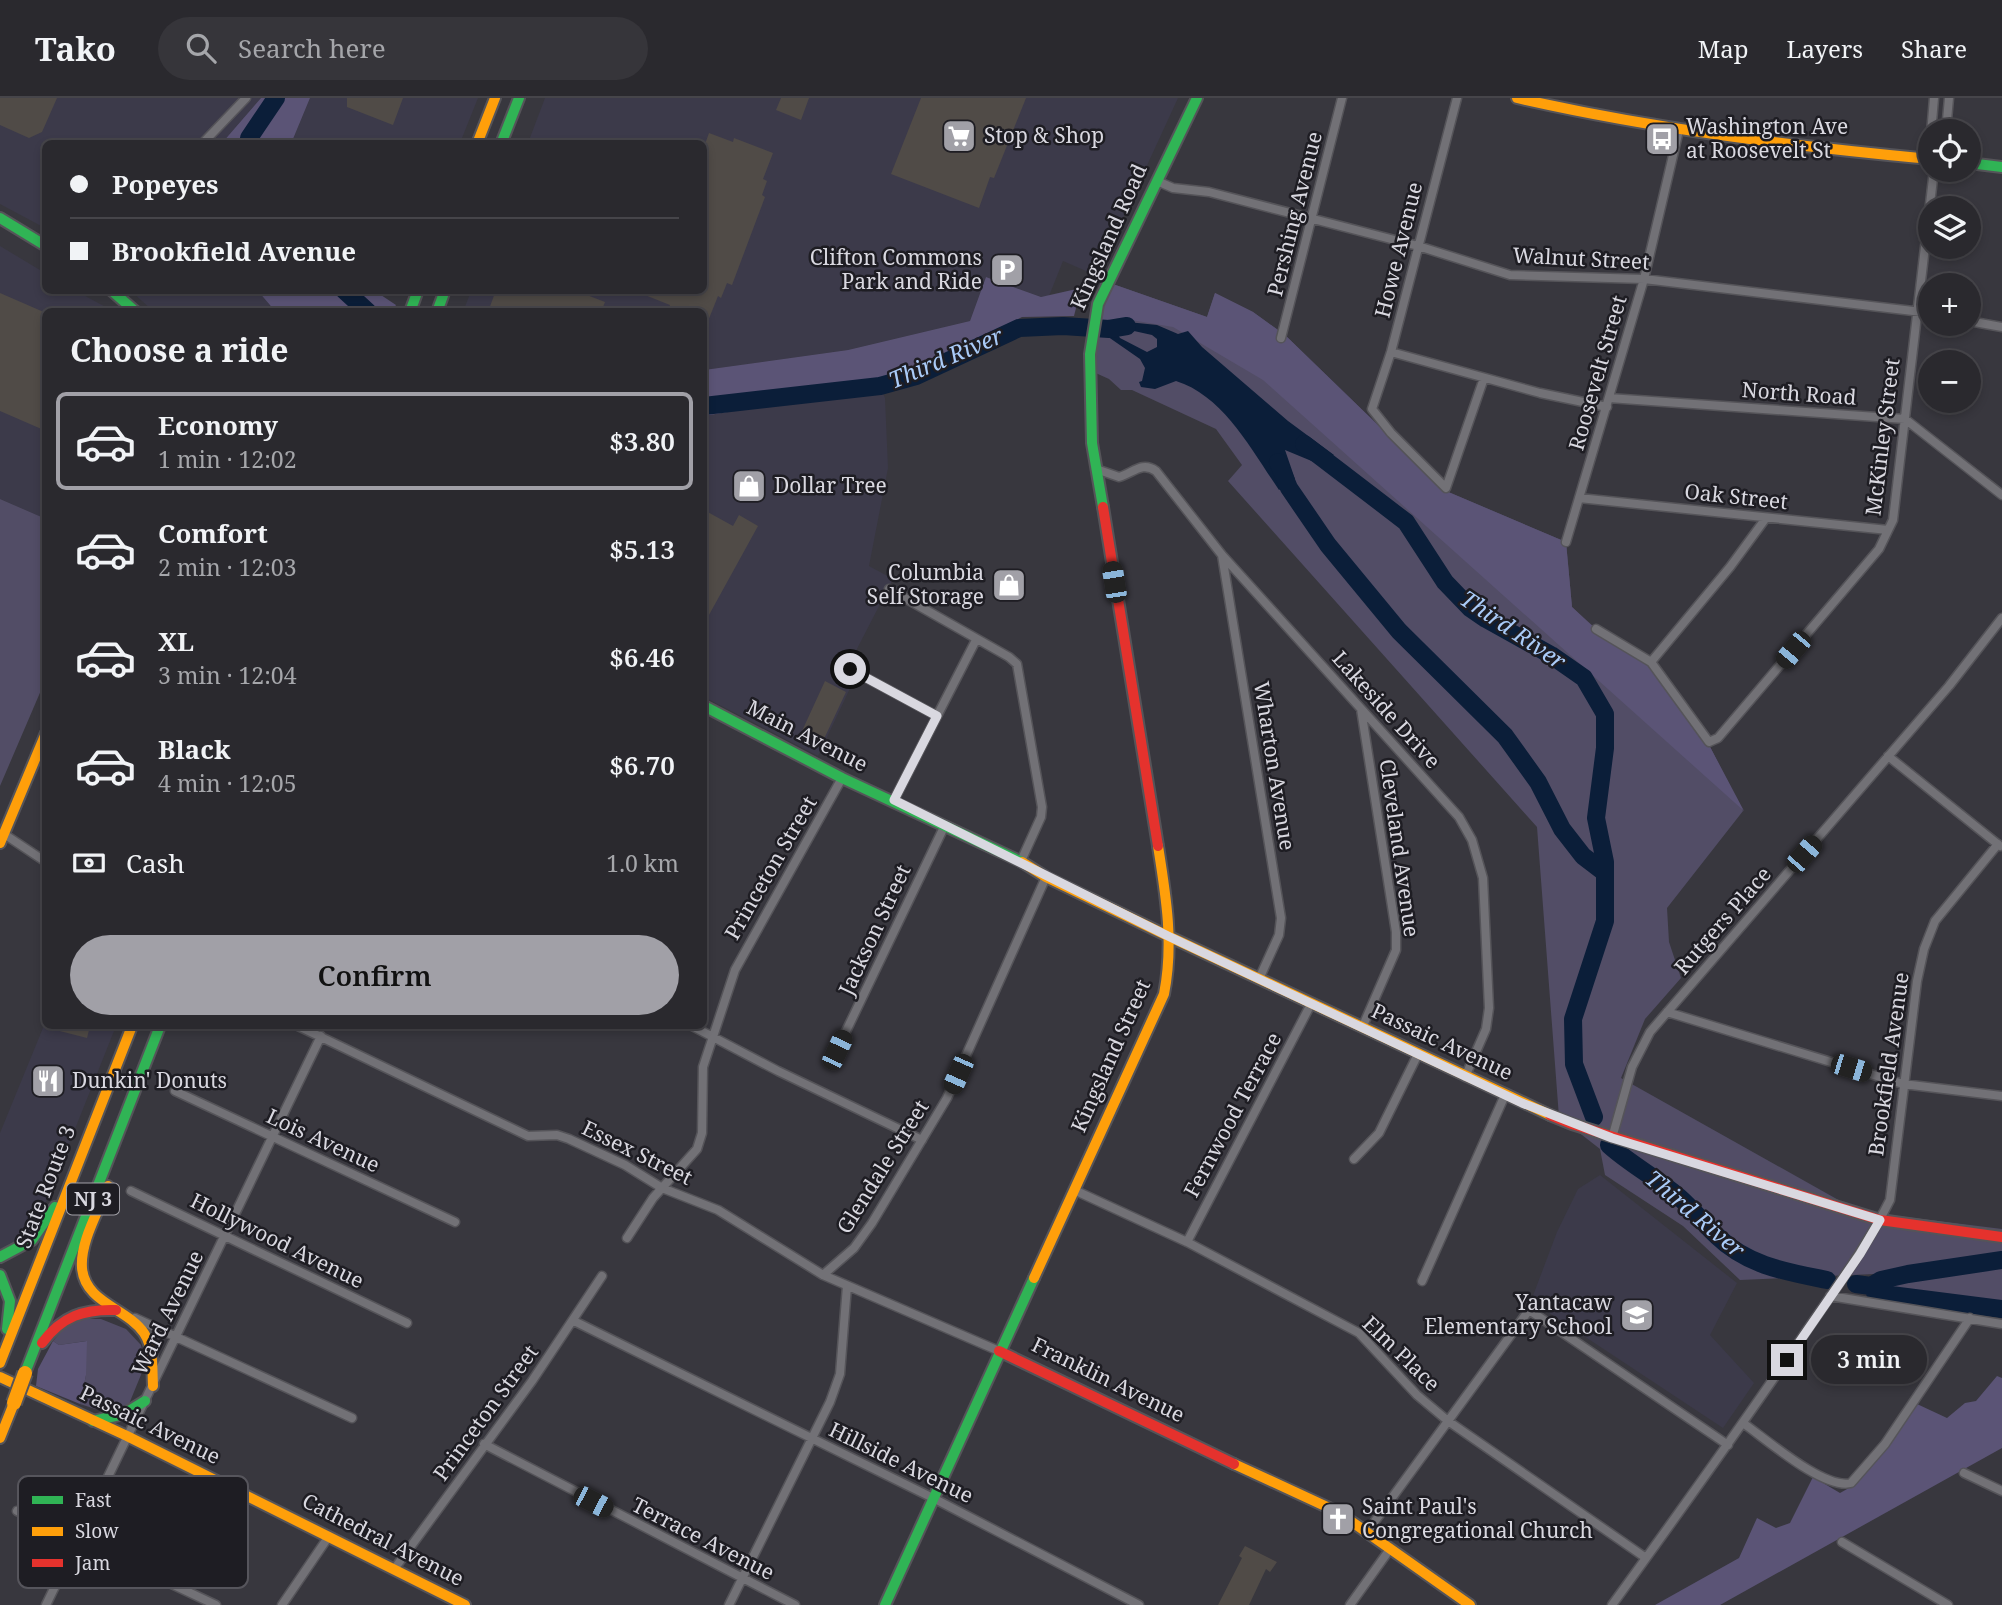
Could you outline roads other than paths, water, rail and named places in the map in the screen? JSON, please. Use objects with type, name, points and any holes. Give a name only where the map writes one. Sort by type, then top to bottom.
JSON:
[{"type":"main road","points":[[479,140],[495,98]]},
{"type":"main road","points":[[504,140],[519,98]]},
{"type":"main road","name":"Kingsland Road","points":[[1092,443],[1089,416],[1092,327],[1098,304],[1197,98]]},
{"type":"main road","points":[[1517,98],[1553,102],[1679,130],[1807,149],[1918,158]]},
{"type":"main road","points":[[1981,164],[2002,167]]},
{"type":"main road","points":[[0,218],[42,244]]},
{"type":"main road","name":"Kingsland Street","points":[[885,1605],[1164,995],[1171,954],[1168,905],[1092,443]]},
{"type":"main road","name":"Main Avenue","points":[[707,710],[842,778],[894,800]]},
{"type":"main road","points":[[2,838],[42,743]]},
{"type":"main road","name":"Passaic Avenue","points":[[894,800],[1170,937],[1505,1096],[1572,1124],[1880,1220],[2002,1237]]},
{"type":"main road","name":"State Route 3","points":[[0,1362],[131,1029]]},
{"type":"main road","name":"NJ 3","points":[[0,1438],[159,1029]]},
{"type":"main road","points":[[129,1107],[109,1183],[84,1251],[81,1267],[84,1279],[91,1289],[137,1325],[148,1342],[152,1358],[153,1386]]},
{"type":"main road","points":[[0,1256],[32,1240],[71,1182]]},
{"type":"main road","points":[[0,1275],[10,1301],[0,1362]]},
{"type":"main road","points":[[25,1373],[43,1341],[67,1316],[94,1308],[118,1310]]},
{"type":"main road","name":"Franklin Avenue","points":[[999,1351],[1077,1391],[1338,1512],[1469,1605]]},
{"type":"main road","name":"Passaic Avenue","points":[[0,1377],[208,1476]]},
{"type":"main road","points":[[93,1421],[124,1414],[145,1401]]},
{"type":"main road","name":"Passaic Avenue","points":[[248,1496],[282,1513]]},
{"type":"main road","name":"Cathedral Avenue","points":[[282,1513],[465,1605]]},
{"type":"street","points":[[206,140],[246,98]]},
{"type":"street","name":"Pershing Avenue","points":[[1281,338],[1342,98]]},
{"type":"street","name":"Howe Avenue","points":[[1457,98],[1391,352],[1372,410],[1446,488],[1484,378]]},
{"type":"street","points":[[1932,119],[1934,98]]},
{"type":"street","points":[[1947,119],[1949,98]]},
{"type":"street","name":"Roosevelt Street","points":[[1566,542],[1644,279],[1679,130]]},
{"type":"street","name":"Walnut Street","points":[[1157,181],[1178,189],[1209,192],[1418,246],[1510,275],[1644,279],[1917,310]]},
{"type":"street","name":"McKinley Street","points":[[1651,662],[1709,742],[1718,738],[1880,549],[1893,520],[1933,182]]},
{"type":"street","points":[[1981,323],[2002,327]]},
{"type":"street","name":"North Road","points":[[1391,352],[1484,378],[1608,402],[1905,419]]},
{"type":"street","points":[[1905,419],[2002,495]]},
{"type":"street","name":"Lakeside Drive","points":[[1096,469],[1119,477],[1136,467],[1150,467],[1156,471],[1223,555],[1458,817],[1472,840],[1483,878],[1489,1008],[1486,1029],[1465,1077]]},
{"type":"street","name":"Oak Street","points":[[1579,498],[1888,530]]},
{"type":"street","points":[[1596,629],[1651,662],[1730,567],[1766,518]]},
{"type":"street","name":"Wharton Avenue","points":[[1223,555],[1281,918],[1279,935],[1258,979]]},
{"type":"street","points":[[889,589],[1009,657],[1020,672],[1042,807],[1041,817],[1021,861]]},
{"type":"street","name":"Rutgers Place","points":[[1612,1138],[1637,1056],[1650,1032],[1949,686],[2002,618]]},
{"type":"street","points":[[894,800],[976,640]]},
{"type":"street","points":[[850,669],[937,716]]},
{"type":"street","name":"Cleveland Avenue","points":[[1361,709],[1396,932],[1396,950],[1363,1028]]},
{"type":"street","points":[[1888,757],[2000,846]]},
{"type":"street","name":"Princeton Street","points":[[627,1238],[662,1188],[697,1149],[702,1118],[700,1086],[711,1036],[747,945],[842,778]]},
{"type":"street","name":"Jackson Street","points":[[837,1050],[944,825]]},
{"type":"street","points":[[2,838],[42,860]]},
{"type":"street","name":"Brookfield Avenue","points":[[1612,1605],[1728,1445],[1860,1254],[1880,1220],[1889,1199],[1917,981],[1927,940],[1935,921],[2000,846]]},
{"type":"street","name":"Glendale Street","points":[[823,1275],[854,1248],[947,1098],[1046,877]]},
{"type":"street","name":"Fernwood Terrace","points":[[1187,1242],[1311,1003]]},
{"type":"street","points":[[1667,1012],[1903,1084],[2002,1096]]},
{"type":"street","name":"Essex Street","points":[[305,1029],[528,1136],[556,1135],[569,1139],[625,1165],[662,1188],[718,1210]]},
{"type":"street","points":[[698,1029],[922,1140]]},
{"type":"street","name":"Ward Avenue","points":[[108,1476],[321,1036]]},
{"type":"street","points":[[1354,1159],[1378,1133],[1418,1054]]},
{"type":"street","name":"Lois Avenue","points":[[175,1091],[455,1222]]},
{"type":"street","points":[[1422,1281],[1505,1096]]},
{"type":"street","name":"Elm Place","points":[[1074,1190],[1187,1242],[1359,1332],[1418,1395],[1448,1421],[1646,1558]]},
{"type":"street","name":"Hollywood Avenue","points":[[131,1191],[407,1323]]},
{"type":"street","name":"Franklin Avenue","points":[[718,1210],[823,1275],[999,1351]]},
{"type":"street","name":"Princeton Street","points":[[395,1568],[574,1321],[602,1276]]},
{"type":"street","points":[[729,1605],[841,1374],[847,1286]]},
{"type":"street","points":[[1830,1296],[2002,1324]]},
{"type":"street","points":[[118,1310],[352,1418]]},
{"type":"street","points":[[1367,1532],[1529,1310],[1728,1445]]},
{"type":"street","points":[[1743,1423],[1811,1471],[1837,1485],[1851,1483],[1885,1444],[1970,1318]]},
{"type":"street","name":"Hillside Avenue","points":[[574,1321],[933,1497],[1139,1605]]},
{"type":"street","name":"Terrace Avenue","points":[[484,1444],[795,1605]]},
{"type":"street","points":[[1964,1473],[2002,1491]]},
{"type":"street","points":[[282,1605],[329,1536]]},
{"type":"street","points":[[1842,1542],[1948,1605]]},
{"type":"street","points":[[1350,1605],[1390,1549]]},
{"type":"street","name":"Ward Avenue","points":[[46,1605],[54,1588]]},
{"type":"street","points":[[180,1588],[216,1605]]},
{"type":"water","points":[[1118,321],[1157,325],[1178,334],[1188,331],[1202,347],[1288,421],[1334,455],[1314,462],[1285,450],[1295,479],[1279,490],[1235,426],[1209,399],[1176,381],[1155,389],[1141,387],[1139,382],[1142,381],[1145,368],[1140,359],[1104,334],[1106,324]],"holes":[[[1125,329],[1152,335],[1157,339],[1157,347],[1147,352],[1120,338],[1117,333]]]},
{"type":"waterway","name":"Third River","points":[[249,140],[276,98]]},
{"type":"waterway","name":"Third River","points":[[348,294],[364,308]]},
{"type":"waterway","name":"Third River","points":[[707,406],[880,386],[916,376],[1019,328],[1063,326],[1109,329],[1127,326]]},
{"type":"waterway","name":"Third River","points":[[1304,444],[1406,522],[1445,582],[1470,608],[1551,655],[1584,678],[1605,714],[1605,748],[1596,818],[1605,862],[1605,921],[1573,1019],[1574,1064],[1594,1117]]},
{"type":"waterway","name":"Third River","points":[[1278,462],[1289,488],[1328,545],[1399,631],[1505,736],[1538,782],[1562,829],[1583,856],[1604,872]]},
{"type":"waterway","name":"Third River","points":[[1609,1145],[1679,1197],[1729,1246],[1769,1266],[1827,1280]]},
{"type":"waterway","name":"Third River","points":[[1856,1284],[1871,1286],[1881,1280],[1908,1274],[2002,1260]]},
{"type":"waterway","name":"Third River","points":[[1871,1286],[1875,1292],[1891,1295],[2002,1309]]},
{"type":"place","name":"Stop & Shop","points":[[959,136]]},
{"type":"place","name":"Washington Ave at Roosevelt St","points":[[1662,139]]},
{"type":"place","name":"Clifton Commons Park and Ride","points":[[1007,270]]},
{"type":"place","name":"Dollar Tree","points":[[749,486]]},
{"type":"place","name":"Columbia Self Storage","points":[[1009,585]]},
{"type":"place","name":"Dunkin' Donuts","points":[[48,1081]]},
{"type":"place","name":"Yantacaw Elementary School","points":[[1637,1315]]},
{"type":"place","name":"Saint Paul's Congregational Church","points":[[1338,1519]]}]
